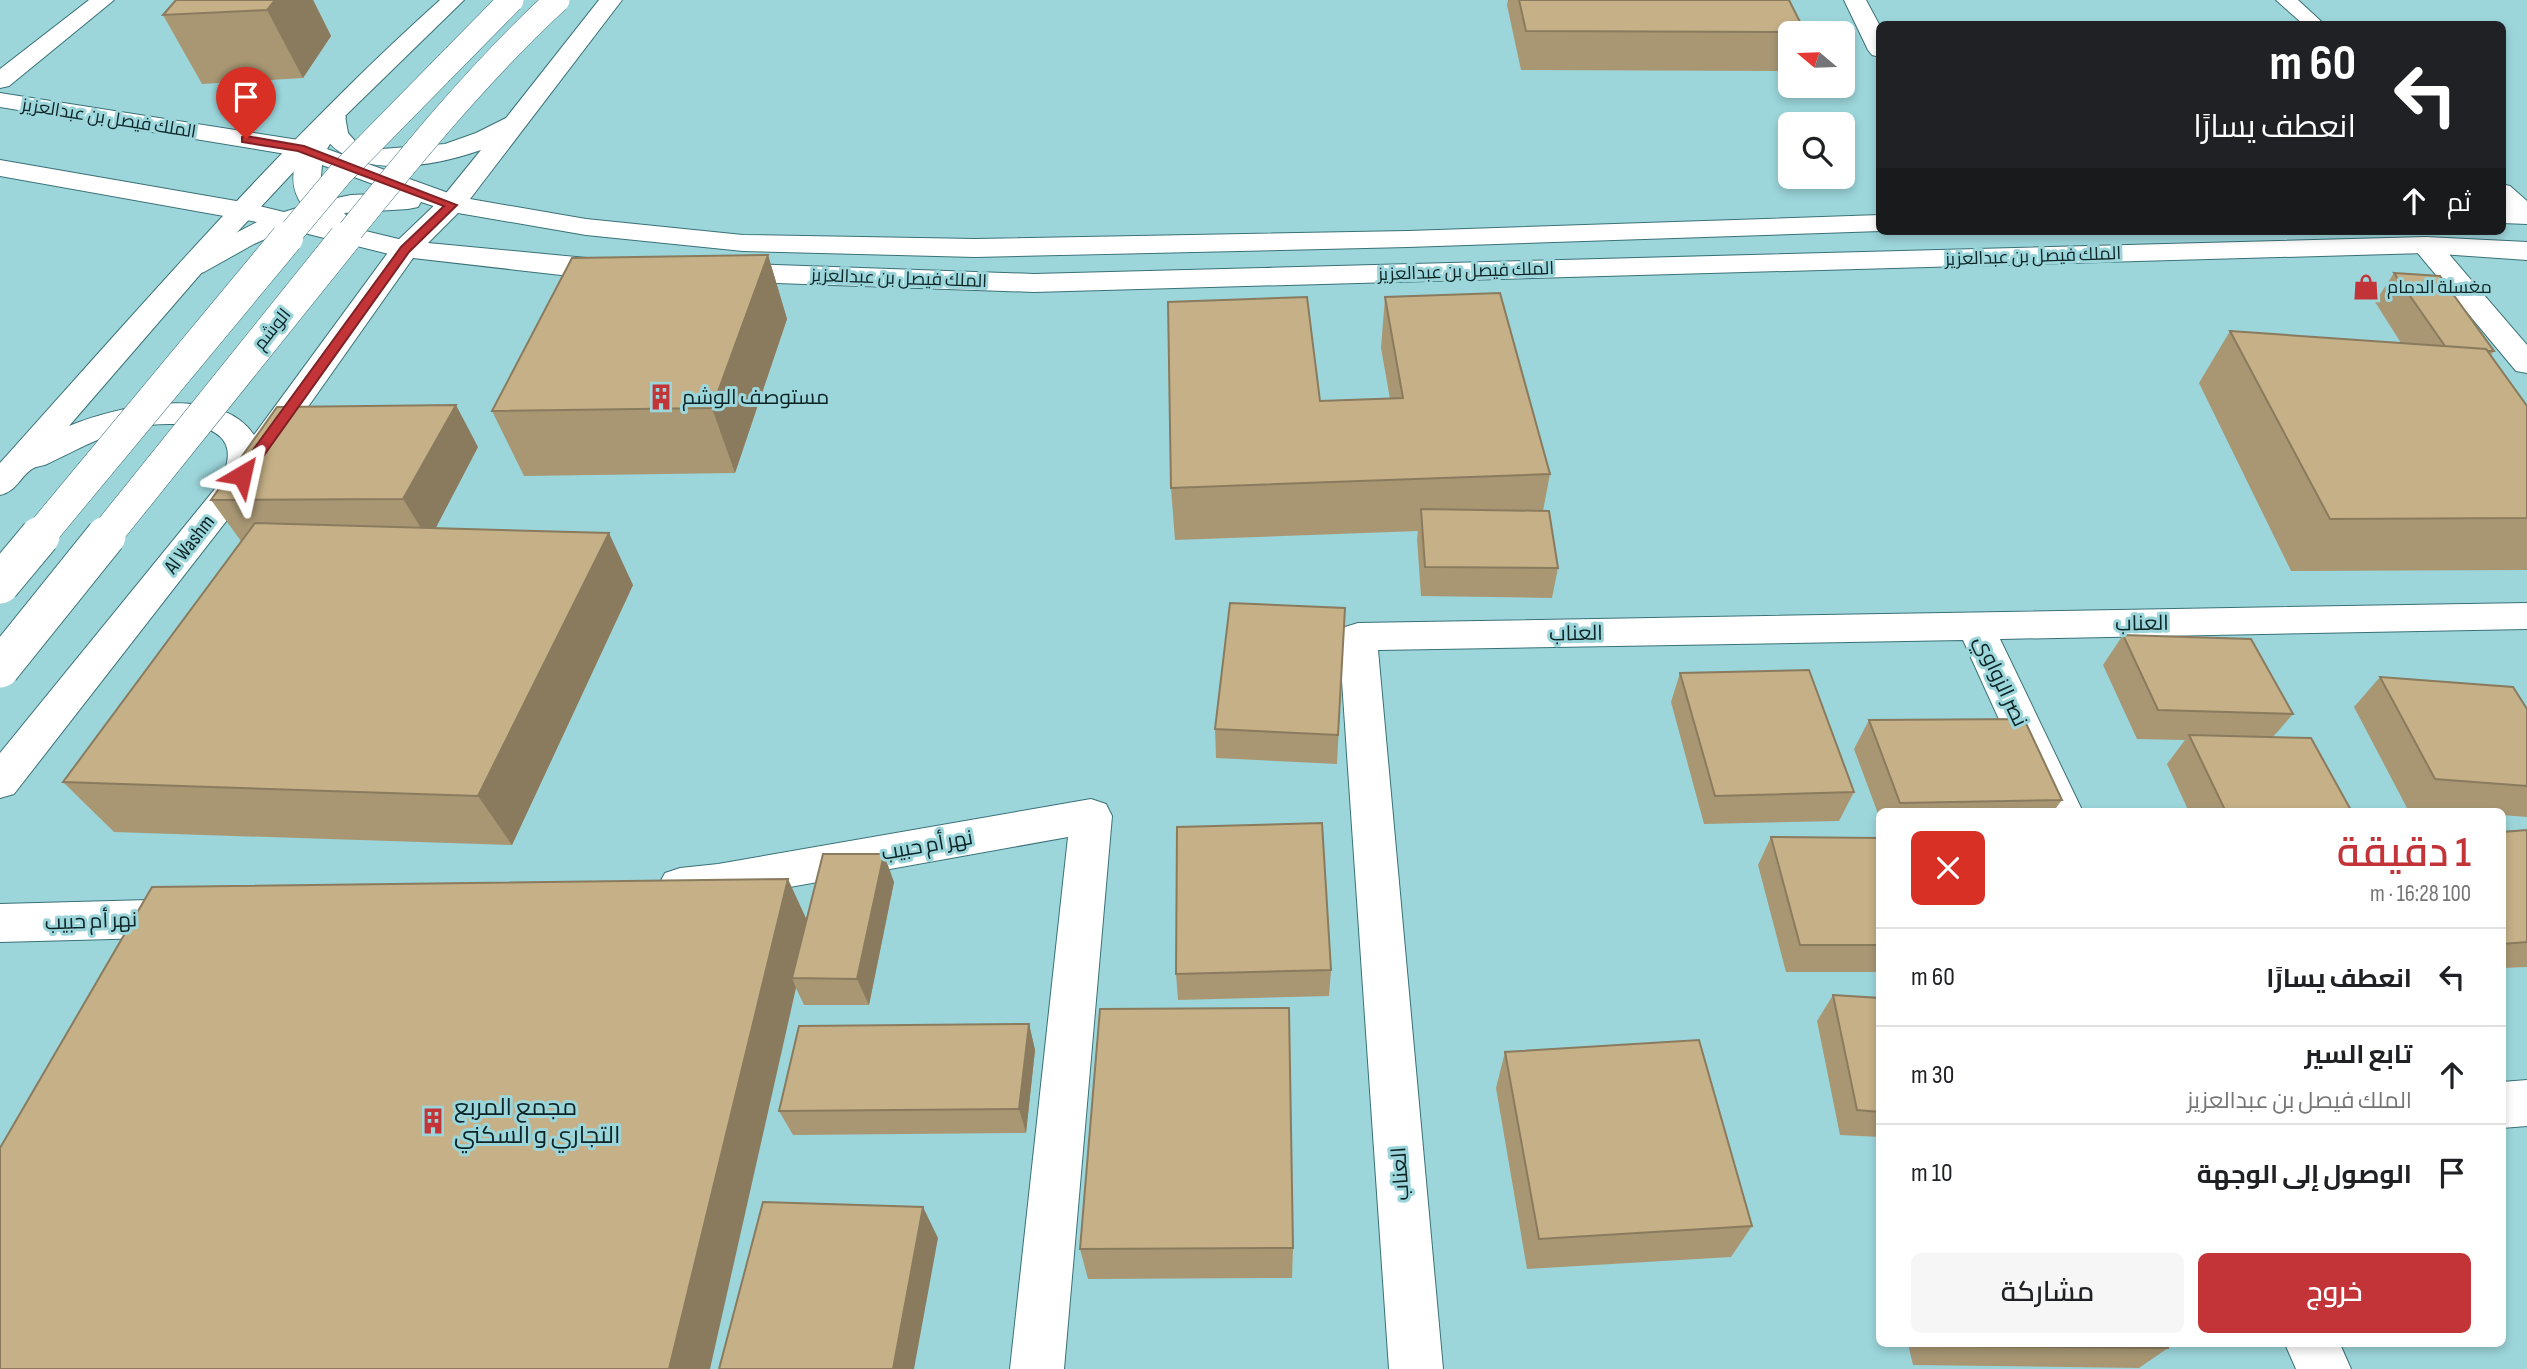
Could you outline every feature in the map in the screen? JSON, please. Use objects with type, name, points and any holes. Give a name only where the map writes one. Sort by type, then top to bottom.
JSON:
[{"type":"street","points":[[0,81],[103,0]]},
{"type":"street","points":[[0,484],[242,210],[305,150],[398,48],[453,0]]},
{"type":"street","points":[[0,584],[341,173],[511,0]]},
{"type":"street","name":"الوشم","points":[[0,668],[406,162],[518,36],[557,0]]},
{"type":"street","points":[[194,266],[247,235],[284,220],[320,210],[395,200],[452,205],[611,0]]},
{"type":"street","points":[[1856,0],[1876,42]]},
{"type":"street","name":"الملك فيصل بن عبدالعزيز","points":[[0,100],[305,150],[452,205],[586,227],[743,243],[961,248],[1408,239],[1876,223]]},
{"type":"street","points":[[333,117],[331,131],[340,144],[361,154],[391,158],[426,155],[462,147],[494,135],[517,120]]},
{"type":"street","points":[[305,150],[304,173],[308,193],[320,210],[336,221],[405,249]]},
{"type":"street","points":[[0,168],[242,210],[405,249],[570,267],[652,270]]},
{"type":"street","name":"Al Washm","points":[[0,782],[226,498],[405,249],[452,205]]},
{"type":"street","points":[[2506,215],[2527,214]]},
{"type":"street","points":[[2426,246],[2527,364]]},
{"type":"street","name":"الملك فيصل بن عبدالعزيز","points":[[693,271],[1034,283],[2426,246],[2527,251]]},
{"type":"street","points":[[0,484],[20,466],[48,449],[98,426],[139,415],[179,413],[211,418],[234,430],[245,448],[242,472],[226,498]]},
{"type":"street","name":"العناب","points":[[1416,1369],[1358,637],[2527,616]]},
{"type":"street","name":"نصر الزواوي","points":[[1975,626],[2060,808]]},
{"type":"street","name":"نهر أم حبيب","points":[[636,890],[718,883],[1091,816],[1037,1369]]},
{"type":"street","name":"نهر أم حبيب","points":[[0,923],[223,917]]},
{"type":"street","points":[[2506,1105],[2527,1104]]},
{"type":"street","points":[[2313,1347],[2324,1369]]},
{"type":"lane","points":[[2286,0],[2310,21]]},
{"type":"lane","points":[[2506,195],[2527,214]]},
{"type":"building","points":[[176,0],[275,0],[267,10],[163,15]]},
{"type":"building","points":[[1519,0],[1789,0],[1800,21],[1778,21],[1778,32],[1526,31]]},
{"type":"building","points":[[768,255],[712,408],[492,411],[572,258]]},
{"type":"building","points":[[2394,273],[2440,276],[2494,351],[2445,346]]},
{"type":"building","points":[[1500,293],[1550,474],[1171,488],[1168,302],[1307,297],[1320,401],[1403,398],[1385,297]]},
{"type":"building","points":[[2230,331],[2486,349],[2527,406],[2527,518],[2330,519]]},
{"type":"building","points":[[456,405],[403,499],[211,500],[277,407]]},
{"type":"building","points":[[1421,509],[1549,511],[1558,568],[1425,567]]},
{"type":"building","points":[[255,523],[609,533],[478,796],[63,782]]},
{"type":"building","points":[[1230,603],[1345,608],[1338,735],[1215,729]]},
{"type":"building","points":[[2123,635],[2251,639],[2293,714],[2158,710]]},
{"type":"building","points":[[1809,670],[1854,792],[1715,796],[1680,673]]},
{"type":"building","points":[[2380,677],[2513,687],[2527,709],[2527,786],[2435,779]]},
{"type":"building","points":[[2024,719],[2062,800],[1900,803],[1869,720]]},
{"type":"building","points":[[2189,735],[2311,738],[2350,808],[2224,808]]},
{"type":"building","points":[[1322,823],[1331,970],[1176,974],[1177,827]]},
{"type":"building","points":[[2527,830],[2527,942],[2506,944],[2506,832]]},
{"type":"building","points":[[1771,837],[1876,838],[1876,945],[1800,945]]},
{"type":"building","points":[[823,854],[884,854],[857,979],[792,978]]},
{"type":"building","name":"مجمع المربع التجاري و السكني","points":[[788,879],[669,1369],[0,1369],[0,1148],[152,887]]},
{"type":"building","points":[[1833,995],[1876,998],[1876,1112],[1857,1110]]},
{"type":"building","points":[[1289,1008],[1293,1248],[1080,1249],[1100,1009]]},
{"type":"building","points":[[1029,1024],[1019,1109],[779,1111],[799,1026]]},
{"type":"building","points":[[1699,1040],[1752,1226],[1539,1239],[1505,1052]]},
{"type":"building","points":[[763,1202],[923,1207],[893,1369],[719,1369]]},
{"type":"building","points":[[2052,1347],[2168,1347],[2168,1348]]},
{"type":"place","name":"مغسلة الدمام","points":[[2366,287]]},
{"type":"place","name":"مستوصف الوشم","points":[[661,397]]},
{"type":"place","name":"مجمع المربع التجاري و السكني","points":[[433,1121]]},
{"type":"route","points":[[242,475],[405,249],[452,205],[300,148],[246,139]]}]
